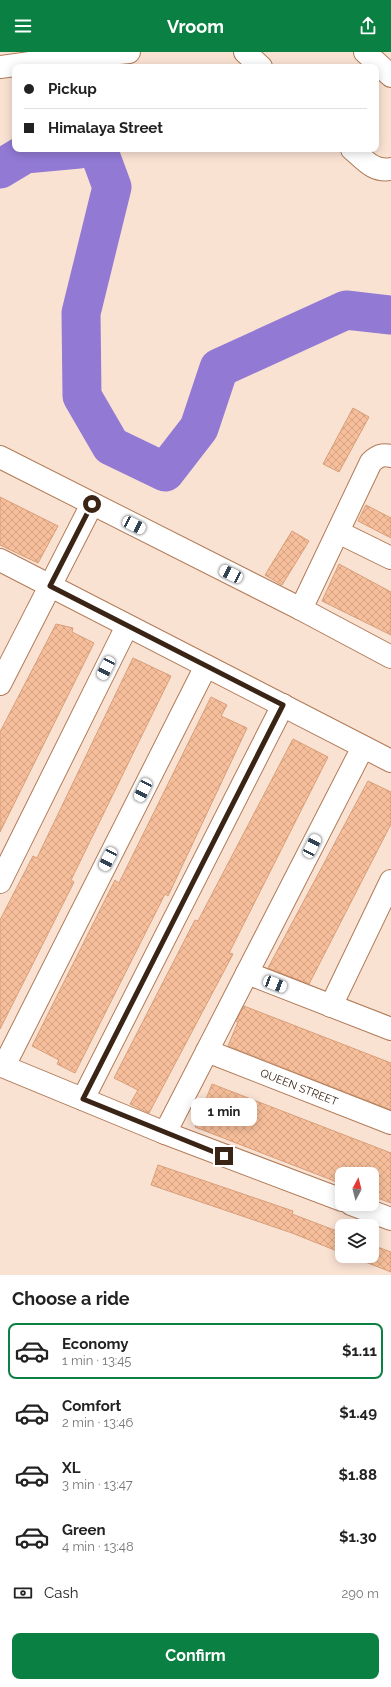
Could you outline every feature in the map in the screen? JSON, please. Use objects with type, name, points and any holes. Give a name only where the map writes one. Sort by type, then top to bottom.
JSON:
[{"type":"street","points":[[0,67],[24,55],[129,52]]},
{"type":"street","points":[[245,52],[258,64]]},
{"type":"street","points":[[365,52],[378,64]]},
{"type":"street","points":[[379,65],[391,76]]},
{"type":"street","points":[[356,152],[375,168],[380,170],[391,169]]},
{"type":"street","points":[[301,609],[371,462],[376,457],[383,454],[391,456]]},
{"type":"street","points":[[0,457],[301,609],[391,657]]},
{"type":"street","points":[[3,673],[92,504]]},
{"type":"street","points":[[338,532],[391,558]]},
{"type":"street","points":[[0,560],[391,761]]},
{"type":"street","points":[[0,882],[127,626]]},
{"type":"street","points":[[206,666],[2,1066],[165,1133],[335,1197]]},
{"type":"street","points":[[83,1099],[283,705]]},
{"type":"street","points":[[165,1133],[363,747]]},
{"type":"street","points":[[331,1006],[391,881]]},
{"type":"street","points":[[247,973],[391,1029]]},
{"type":"street","name":"QUEEN STREET","points":[[207,1051],[391,1123]]},
{"type":"street","points":[[370,1211],[391,1219]]},
{"type":"building","points":[[353,408],[369,417],[339,472],[323,464]]},
{"type":"building","points":[[0,497],[58,526],[38,563],[0,545]]},
{"type":"building","points":[[366,505],[391,518],[391,538],[358,521]]},
{"type":"building","points":[[292,531],[309,541],[282,585],[265,575]]},
{"type":"building","points":[[339,564],[391,592],[391,635],[322,601]]},
{"type":"building","points":[[56,624],[73,628],[72,632],[94,643],[0,832],[0,732]]},
{"type":"building","points":[[133,658],[171,676],[71,880],[74,882],[0,1029],[0,920],[33,856],[37,858]]},
{"type":"building","points":[[211,697],[227,705],[221,716],[247,728],[168,896],[165,894],[75,1073],[57,1064],[59,1060],[32,1046],[115,880],[119,883]]},
{"type":"building","points":[[293,739],[328,757],[229,953],[233,954],[149,1113],[130,1104],[138,1090],[114,1078],[195,920],[198,921]]},
{"type":"building","points":[[368,781],[391,792],[391,824],[309,984],[268,968]]},
{"type":"building","points":[[244,1006],[391,1063],[391,1110],[228,1046],[238,1022],[236,1021]]},
{"type":"building","points":[[212,1084],[391,1153],[391,1203],[379,1199],[379,1167],[335,1167],[335,1181],[195,1127]]},
{"type":"building","points":[[158,1165],[293,1211],[292,1214],[335,1230],[335,1250],[292,1233],[151,1185]]},
{"type":"building","points":[[379,1248],[391,1252],[391,1272],[368,1263],[379,1263]]},
{"type":"waterway","points":[[0,169],[25,154],[47,152]]},
{"type":"waterway","points":[[99,152],[112,187],[81,313],[82,396],[111,446],[165,472],[199,428],[219,368],[346,310],[391,315]]},
{"type":"route","points":[[92,504],[50,586],[283,705],[83,1099],[224,1156]]}]
